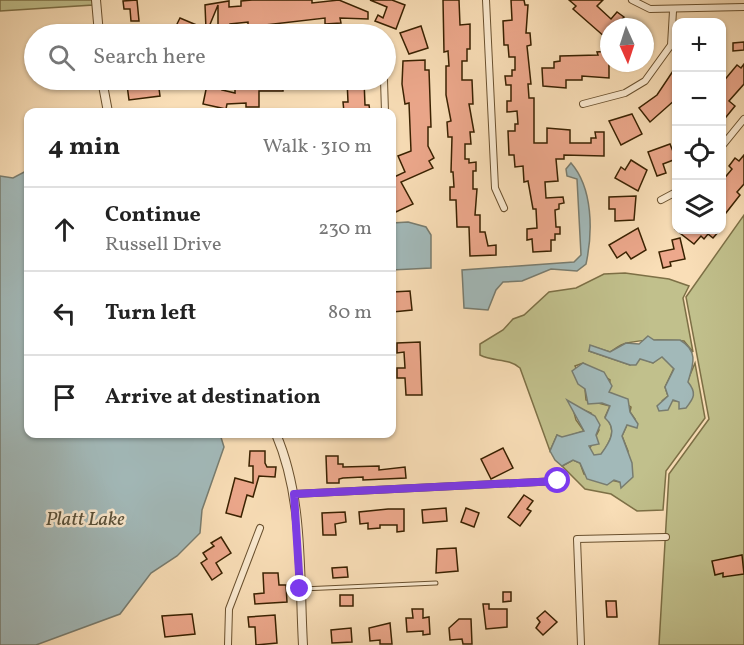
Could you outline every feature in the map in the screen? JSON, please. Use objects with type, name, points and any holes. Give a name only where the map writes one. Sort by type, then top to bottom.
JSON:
[{"type":"street","points":[[96,0],[98,24]]},
{"type":"street","points":[[486,0],[495,188],[504,208]]},
{"type":"street","points":[[632,0],[650,9],[744,7]]},
{"type":"street","points":[[583,104],[625,93],[645,81],[671,45],[673,10]]},
{"type":"street","points":[[104,90],[107,108]]},
{"type":"street","points":[[384,90],[385,108]]},
{"type":"street","points":[[726,141],[744,119]]},
{"type":"street","points":[[662,200],[672,194]]},
{"type":"street","points":[[278,438],[285,455],[294,494],[303,645]]},
{"type":"street","points":[[294,494],[558,481]]},
{"type":"street","points":[[228,645],[229,609],[260,528]]},
{"type":"street","points":[[581,645],[577,539],[666,537]]},
{"type":"lane","points":[[300,589],[436,583]]},
{"type":"shaded area","points":[[0,0],[92,0],[93,5],[0,11]]},
{"type":"shaded area","points":[[744,215],[744,645],[659,645],[669,474],[709,419],[686,297]]},
{"type":"shaded area","points":[[625,273],[669,279],[689,286],[683,298],[693,352],[684,341],[662,340],[624,344],[610,352],[591,346],[589,351],[630,365],[640,358],[653,363],[662,356],[674,368],[665,387],[668,396],[663,400],[679,401],[695,363],[705,418],[666,471],[663,510],[637,511],[611,494],[585,489],[562,466],[573,460],[580,463],[584,474],[620,482],[628,451],[622,436],[627,425],[635,419],[630,412],[631,407],[609,392],[610,380],[583,363],[575,366],[585,389],[586,400],[610,406],[605,417],[612,431],[601,455],[594,456],[589,450],[599,430],[591,413],[572,405],[576,420],[584,431],[562,438],[557,435],[550,451],[520,368],[511,363],[480,355],[480,344],[503,330],[513,319],[524,315],[549,292],[576,288],[604,274]]},
{"type":"water","points":[[571,163],[584,185],[589,211],[590,238],[586,264],[577,271],[551,269],[522,281],[503,282],[496,290],[488,310],[464,308],[462,270],[574,262],[581,255],[577,179],[567,176],[566,169]]},
{"type":"water","name":"Platt Lake","points":[[24,172],[24,438],[221,438],[224,447],[202,510],[200,533],[177,556],[151,573],[120,614],[36,645],[0,645],[0,176],[13,178]]},
{"type":"water","points":[[408,222],[426,227],[431,235],[431,268],[396,270],[396,223]]},
{"type":"water","points":[[648,336],[654,340],[680,340],[690,349],[693,359],[688,382],[693,389],[693,395],[686,408],[679,409],[679,402],[673,400],[668,410],[659,411],[657,406],[668,396],[665,387],[674,369],[662,357],[653,363],[640,359],[636,365],[630,365],[589,351],[590,345],[610,352],[626,343],[639,344]]},
{"type":"water","points":[[583,363],[604,372],[612,386],[609,392],[628,399],[630,412],[638,424],[637,428],[627,425],[622,436],[632,463],[633,477],[621,488],[620,482],[614,480],[607,485],[587,479],[580,463],[573,460],[562,466],[550,451],[557,435],[562,437],[584,431],[567,400],[595,416],[600,425],[596,435],[599,444],[589,446],[594,455],[601,454],[610,440],[612,431],[605,418],[610,406],[602,403],[588,404],[585,389],[578,384],[572,371]]},
{"type":"building","points":[[137,0],[139,21],[131,21],[130,9],[124,9],[123,1]]},
{"type":"building","points":[[312,0],[312,3],[339,0],[368,12],[368,19],[340,18],[341,23],[325,24],[325,18],[274,24],[248,24],[248,22],[218,24],[218,5],[210,24],[206,24],[205,5],[229,1],[229,7],[241,6],[241,1]]},
{"type":"building","points":[[370,0],[392,0],[405,5],[396,29],[396,24],[383,24],[375,21],[378,15],[383,18],[387,7]]},
{"type":"building","points":[[443,0],[459,0],[460,25],[470,24],[470,49],[467,49],[467,61],[462,61],[462,80],[472,80],[473,104],[469,104],[474,132],[470,132],[471,144],[465,144],[465,159],[469,159],[469,163],[476,162],[476,171],[473,171],[473,189],[477,189],[475,215],[480,215],[480,232],[485,232],[488,246],[496,245],[496,255],[470,256],[469,227],[457,227],[456,200],[450,200],[450,187],[454,187],[453,172],[451,172],[452,137],[448,137],[447,122],[451,121],[446,95],[446,66],[449,66],[448,51],[444,52]]},
{"type":"building","points":[[511,0],[524,0],[525,5],[528,5],[526,33],[530,33],[531,45],[527,46],[531,84],[528,84],[529,98],[534,98],[534,143],[547,143],[547,128],[570,130],[570,143],[591,143],[591,138],[596,138],[595,132],[604,132],[604,156],[564,155],[564,159],[556,159],[558,181],[545,182],[546,198],[563,197],[564,203],[559,204],[559,209],[555,210],[556,227],[560,227],[560,234],[555,234],[555,240],[551,240],[551,251],[533,252],[532,239],[527,240],[527,229],[537,228],[536,209],[533,209],[528,181],[524,182],[523,166],[515,167],[514,155],[509,155],[508,131],[515,131],[515,124],[518,124],[517,111],[507,112],[507,101],[511,101],[511,85],[506,85],[505,76],[512,76],[512,70],[515,70],[515,57],[509,57],[508,45],[504,45],[503,21],[512,20]]},
{"type":"building","points":[[569,0],[603,0],[597,6],[610,18],[600,18],[600,33],[573,9],[576,6]]},
{"type":"building","points":[[617,12],[623,18],[612,18]]},
{"type":"building","points":[[180,18],[194,24],[177,24]]},
{"type":"building","points":[[421,26],[428,48],[409,54],[400,33]]},
{"type":"building","points":[[744,42],[744,50],[733,51],[733,43]]},
{"type":"building","points":[[597,52],[600,52],[600,72],[609,72],[609,78],[582,76],[582,80],[566,80],[566,88],[543,86],[542,68],[554,68],[554,62],[560,61],[560,56],[598,55]]},
{"type":"building","points":[[425,60],[425,70],[429,70],[431,127],[428,127],[428,146],[434,158],[429,161],[433,168],[401,182],[413,204],[396,212],[396,176],[405,172],[398,156],[411,151],[409,103],[405,104],[402,84],[403,61]]},
{"type":"building","points":[[744,64],[744,84],[729,101],[735,106],[726,117],[726,78],[737,65],[741,68]]},
{"type":"building","points":[[672,72],[672,103],[650,122],[639,108],[657,95]]},
{"type":"building","points":[[128,90],[159,90],[160,96],[129,100]]},
{"type":"building","points":[[206,90],[235,93],[235,90],[283,90],[259,91],[259,107],[246,107],[246,103],[227,104],[226,108],[203,104]]},
{"type":"building","points":[[347,90],[364,90],[365,105],[369,105],[369,108],[344,108],[343,102],[348,102]]},
{"type":"building","points":[[632,114],[642,134],[621,145],[609,121]]},
{"type":"building","points":[[670,144],[672,161],[663,164],[666,173],[657,176],[648,152]]},
{"type":"building","points":[[744,155],[744,184],[737,192],[740,195],[726,213],[726,176],[732,169],[729,166],[735,158],[739,161]]},
{"type":"building","points":[[631,160],[647,170],[638,191],[615,178],[621,167],[625,170]]},
{"type":"building","points":[[636,196],[634,220],[615,221],[615,209],[609,209],[609,197]]},
{"type":"building","points":[[638,228],[646,250],[631,259],[626,252],[617,258],[609,245]]},
{"type":"building","points":[[681,234],[708,234],[704,239],[701,236],[694,244]]},
{"type":"building","points":[[680,238],[685,259],[670,262],[671,266],[663,268],[659,252],[674,249],[672,240]]},
{"type":"building","points":[[410,291],[412,310],[396,312],[396,292]]},
{"type":"building","points":[[420,342],[422,395],[406,395],[405,378],[397,378],[397,368],[405,368],[404,352],[397,353],[397,343]]},
{"type":"building","points":[[503,448],[513,468],[491,479],[481,459]]},
{"type":"building","points":[[250,451],[265,451],[267,467],[276,467],[275,477],[259,476],[253,497],[247,495],[241,517],[226,513],[235,478],[253,483],[253,466],[249,466]]},
{"type":"building","points":[[326,456],[338,456],[338,464],[343,464],[343,467],[379,466],[379,470],[405,467],[406,478],[363,480],[363,477],[343,478],[339,479],[339,483],[327,483]]},
{"type":"building","points":[[524,495],[533,501],[527,509],[531,511],[520,526],[508,517]]},
{"type":"building","points":[[446,508],[447,521],[423,523],[422,510]]},
{"type":"building","points":[[466,508],[479,513],[474,527],[461,522]]},
{"type":"building","points":[[404,509],[404,531],[397,532],[397,525],[380,525],[380,528],[368,529],[368,523],[360,524],[359,512]]},
{"type":"building","points":[[345,512],[346,522],[335,524],[336,535],[323,535],[322,513]]},
{"type":"building","points":[[221,537],[231,553],[216,563],[222,573],[212,580],[201,563],[207,559],[203,553],[214,546],[211,543]]},
{"type":"building","points":[[456,548],[458,571],[436,573],[437,549]]},
{"type":"building","points":[[742,555],[744,574],[723,577],[723,573],[715,575],[712,561]]},
{"type":"building","points":[[347,567],[348,577],[333,578],[332,568]]},
{"type":"building","points":[[263,573],[278,573],[279,585],[286,585],[287,602],[255,604],[254,594],[264,593]]},
{"type":"building","points":[[503,592],[511,592],[511,601],[503,602]]},
{"type":"building","points":[[340,595],[353,595],[353,606],[340,606]]},
{"type":"building","points":[[606,601],[616,601],[617,617],[607,617]]},
{"type":"building","points":[[483,604],[489,604],[489,609],[507,609],[507,627],[486,629]]},
{"type":"building","points":[[412,609],[423,609],[423,618],[429,617],[430,634],[423,635],[423,631],[407,632],[406,618],[413,618]]},
{"type":"building","points":[[545,611],[557,622],[543,635],[536,628],[540,622],[537,618]]},
{"type":"building","points":[[192,614],[195,634],[165,637],[162,616]]},
{"type":"building","points":[[275,615],[277,643],[256,645],[255,627],[249,627],[248,617]]},
{"type":"building","points":[[459,619],[471,619],[472,644],[463,644],[462,639],[450,640],[449,628]]},
{"type":"building","points":[[390,623],[392,644],[380,644],[380,640],[370,641],[369,628]]},
{"type":"building","points":[[351,628],[352,642],[332,643],[331,630]]},
{"type":"route","points":[[300,589],[294,494],[558,481]]}]
